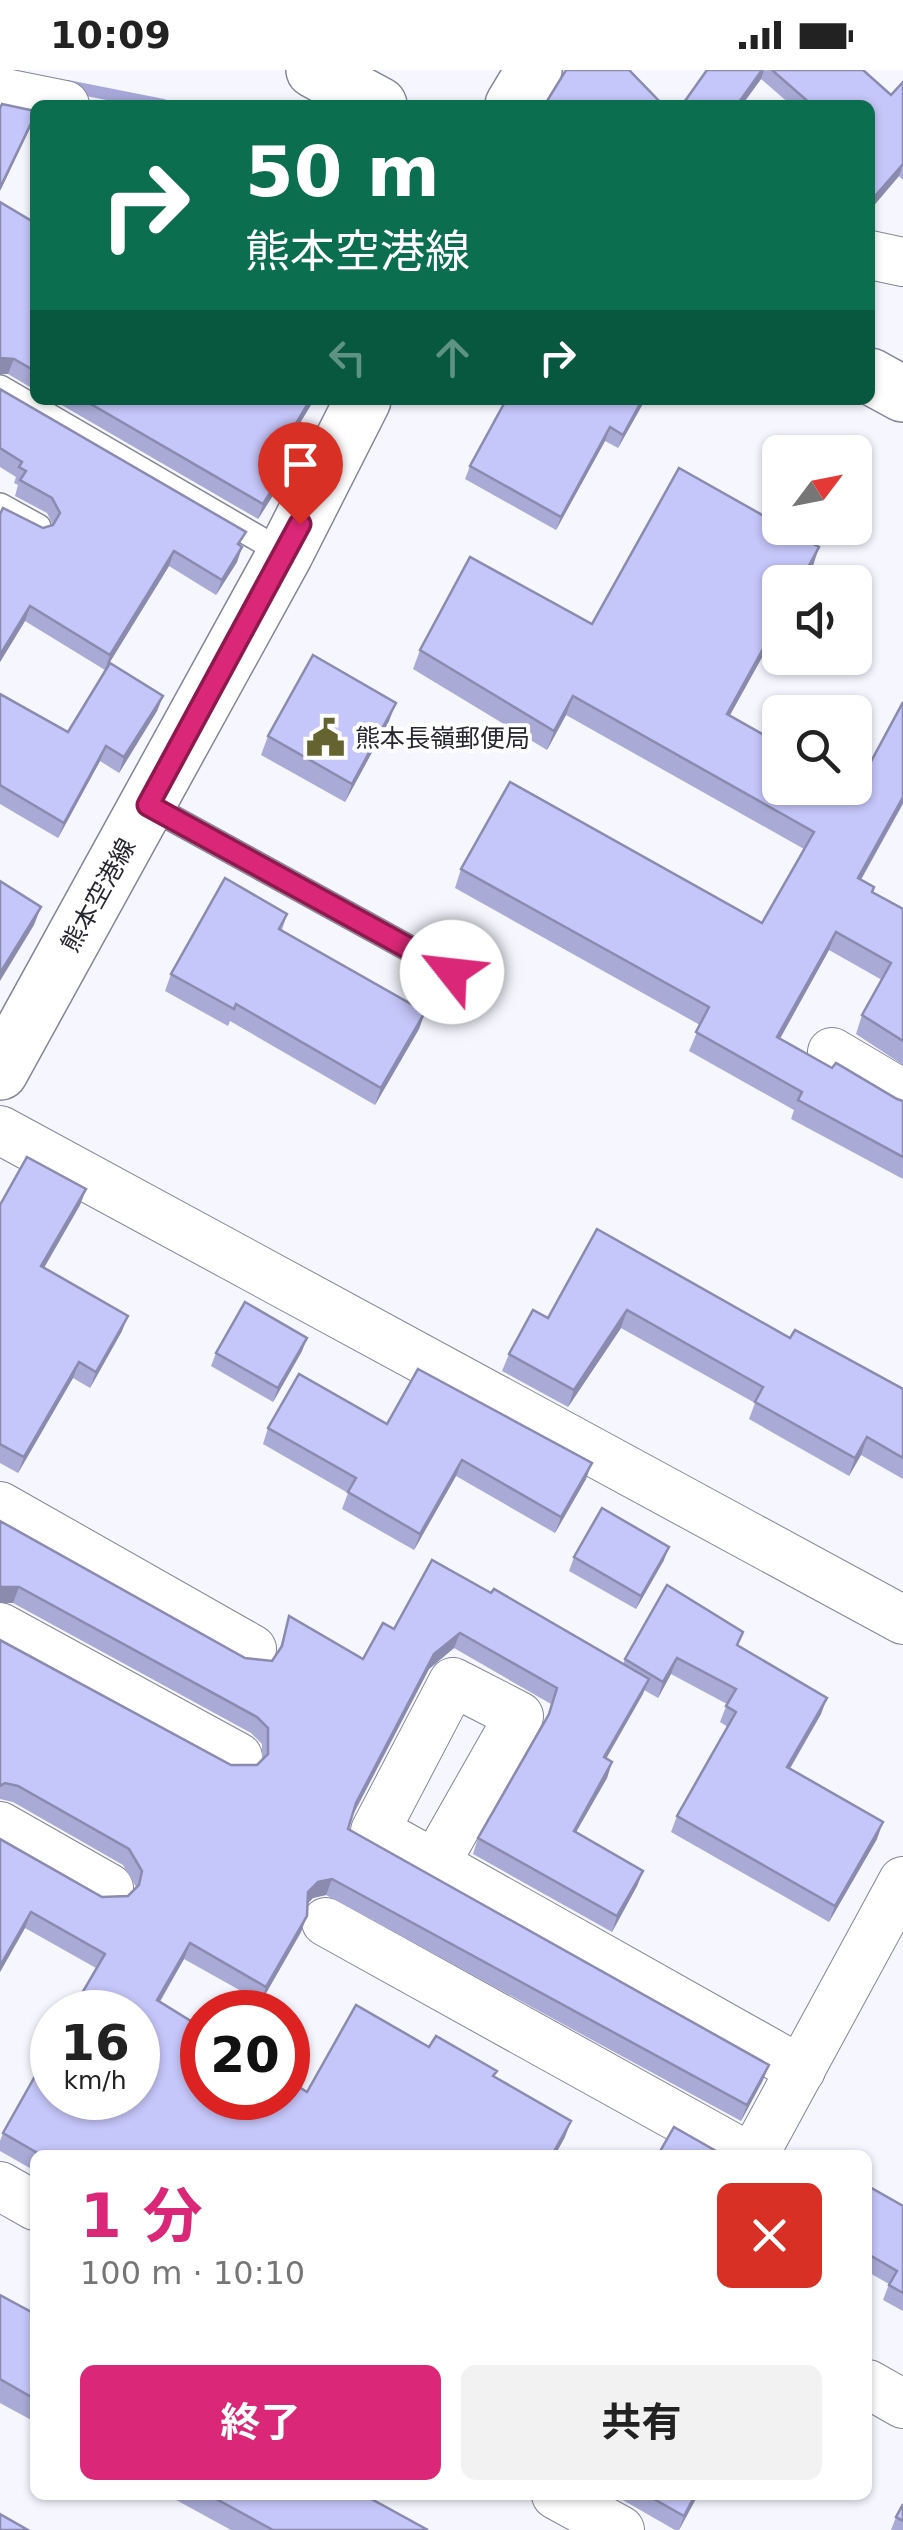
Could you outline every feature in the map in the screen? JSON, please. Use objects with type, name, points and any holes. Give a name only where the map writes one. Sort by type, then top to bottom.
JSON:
[{"type":"main road","points":[[314,70],[371,100]]},
{"type":"main road","points":[[875,379],[903,394]]},
{"type":"main road","name":"熊本空港線","points":[[0,1072],[285,554],[360,405]]},
{"type":"street","points":[[0,92],[40,100]]},
{"type":"street","points":[[875,257],[903,262]]},
{"type":"street","points":[[832,1052],[903,1094]]},
{"type":"street","points":[[0,1130],[903,1620]]},
{"type":"street","points":[[0,1506],[252,1649]]},
{"type":"street","points":[[0,1626],[238,1757]]},
{"type":"street","points":[[0,1826],[109,1888]]},
{"type":"street","points":[[434,1864],[800,2070]]},
{"type":"street","points":[[757,2150],[903,1881]]},
{"type":"street","points":[[326,1922],[737,2150]]},
{"type":"street","points":[[0,2186],[30,2203]]},
{"type":"street","points":[[872,2386],[903,2404]]},
{"type":"street","points":[[560,2505],[620,2530]]},
{"type":"lane","points":[[0,388],[285,554]]},
{"type":"lane","points":[[0,506],[38,527]]},
{"type":"lane","points":[[148,805],[452,972]]},
{"type":"building","points":[[566,70],[629,70],[658,100],[548,100]]},
{"type":"building","points":[[707,70],[762,70],[741,100],[686,100]]},
{"type":"building","points":[[772,70],[863,70],[891,95],[903,82],[903,164],[875,196],[875,100],[806,100]]},
{"type":"building","points":[[2,104],[30,110],[30,125],[0,188]]},
{"type":"building","points":[[0,202],[30,220],[30,368],[14,359],[0,358]]},
{"type":"building","points":[[0,389],[246,532],[238,544],[242,547],[222,580],[174,551],[110,655],[30,606],[0,655],[0,514],[3,508],[43,528],[53,525],[60,513],[52,498],[20,480],[26,471],[19,467],[22,462],[0,448]]},
{"type":"building","points":[[93,405],[307,405],[279,452],[291,459],[263,504]]},
{"type":"building","points":[[503,405],[639,405],[623,435],[610,427],[561,517],[470,466]]},
{"type":"building","points":[[679,468],[762,515],[762,545],[819,547],[809,565],[762,565],[762,651],[727,714],[762,734],[762,803],[573,696],[554,731],[420,650],[470,557],[592,624]]},
{"type":"building","name":"熊本長嶺郵便局","points":[[313,655],[396,703],[352,784],[268,736]]},
{"type":"building","points":[[110,663],[163,696],[124,757],[106,746],[64,823],[0,785],[0,694],[68,732]]},
{"type":"building","points":[[903,702],[903,797],[858,878],[874,887],[872,892],[903,909],[903,1041],[862,1015],[891,963],[836,932],[777,1037],[832,1068],[836,1063],[903,1101],[903,1157],[798,1100],[802,1092],[696,1032],[709,1007],[461,869],[510,782],[762,923],[814,832],[766,805],[872,805],[872,760]]},
{"type":"building","points":[[225,878],[287,914],[279,929],[425,1012],[381,1088],[236,1004],[234,1009],[171,974]]},
{"type":"building","points":[[0,881],[41,907],[0,973]]},
{"type":"building","points":[[27,1157],[86,1189],[41,1266],[128,1316],[96,1372],[79,1362],[24,1457],[0,1444],[0,1205]]},
{"type":"building","points":[[597,1229],[790,1338],[795,1330],[903,1389],[903,1458],[867,1437],[855,1458],[755,1402],[763,1387],[627,1310],[574,1390],[509,1354],[533,1310],[548,1318]]},
{"type":"building","points":[[245,1302],[307,1338],[278,1388],[216,1353]]},
{"type":"building","points":[[418,1369],[592,1463],[561,1517],[462,1460],[420,1534],[348,1492],[356,1478],[268,1428],[299,1374],[387,1424]]},
{"type":"building","points":[[602,1508],[669,1547],[641,1596],[574,1557]]},
{"type":"building","points":[[0,1521],[245,1658],[272,1661],[282,1646],[289,1616],[363,1659],[383,1623],[394,1629],[432,1560],[491,1593],[494,1589],[649,1679],[604,1757],[612,1762],[574,1831],[643,1871],[617,1916],[478,1838],[549,1714],[557,1688],[460,1633],[434,1654],[356,1803],[348,1829],[769,2065],[747,2105],[332,1879],[318,1882],[308,1892],[307,1916],[266,1987],[190,1943],[160,1995],[160,1990],[84,1990],[105,1954],[31,1912],[0,1966],[0,1839],[102,1897],[128,1896],[139,1885],[142,1871],[129,1849],[18,1786],[0,1786],[0,1640],[231,1765],[257,1765],[268,1754],[268,1728],[257,1717],[19,1587],[0,1587]]},
{"type":"building","points":[[667,1585],[743,1632],[737,1645],[827,1698],[787,1767],[883,1822],[835,1906],[677,1816],[736,1712],[726,1706],[736,1689],[677,1658],[663,1682],[625,1659]]},
{"type":"building","points":[[160,2002],[180,2014],[180,2120],[310,2120],[310,2087],[356,2005],[429,2047],[436,2036],[497,2071],[493,2076],[571,2121],[555,2150],[32,2150],[3,2133],[30,2085],[30,2120],[160,2120]]},
{"type":"building","points":[[674,2127],[714,2150],[661,2150]]},
{"type":"building","points":[[872,2188],[903,2206],[903,2293],[889,2285],[897,2271],[872,2256]]},
{"type":"building","points":[[0,2295],[30,2311],[30,2396],[0,2379]]},
{"type":"building","points":[[218,2500],[373,2500],[428,2530],[273,2530]]},
{"type":"building","points":[[656,2500],[692,2500],[684,2516]]},
{"type":"building","points":[[0,2514],[28,2530],[0,2530]]},
{"type":"waterway","points":[[67,86],[138,100]]},
{"type":"place","name":"熊本長嶺郵便局","points":[[325,738]]},
{"type":"route","points":[[300,524],[148,805],[452,972]]}]
